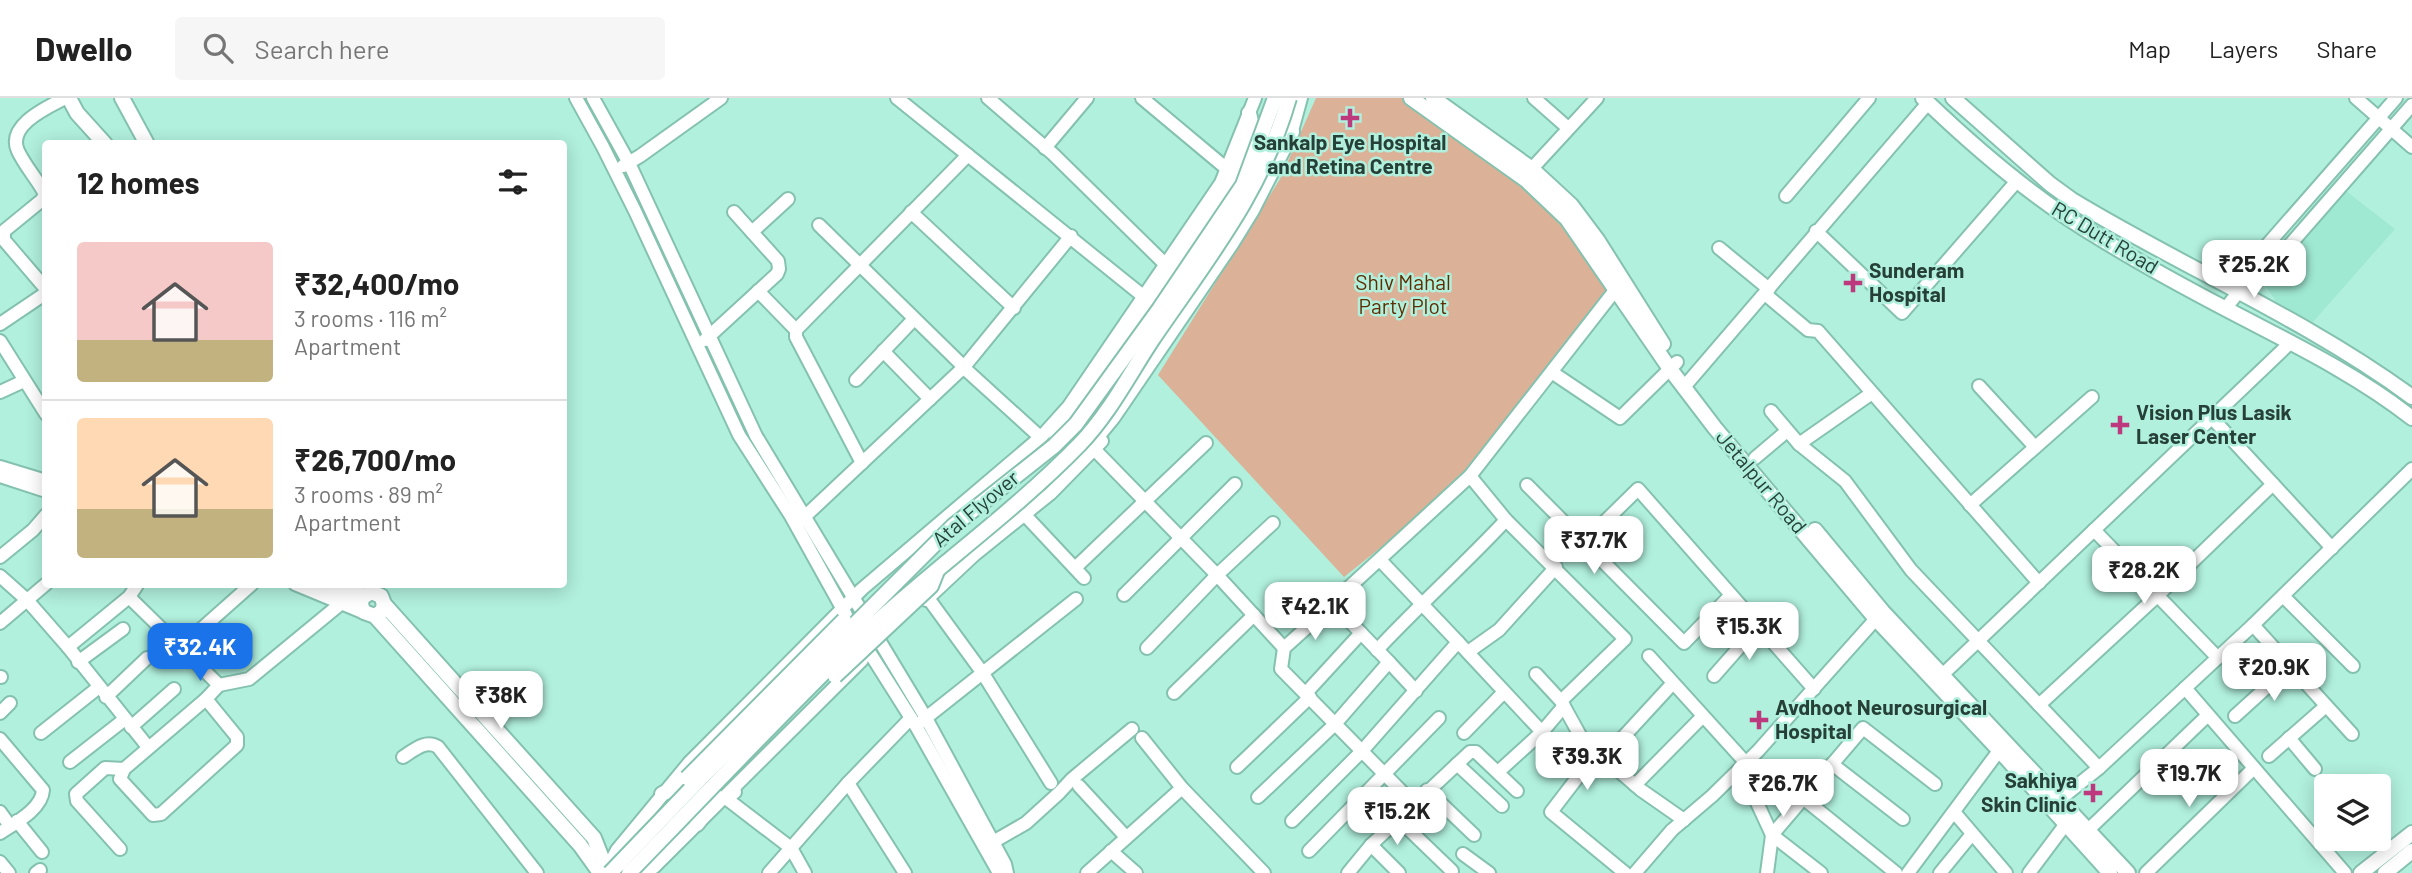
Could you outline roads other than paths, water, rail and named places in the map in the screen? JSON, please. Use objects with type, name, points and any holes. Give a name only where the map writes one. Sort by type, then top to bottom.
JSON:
[{"type":"main road","points":[[67,98],[101,140]]},
{"type":"main road","points":[[122,98],[145,140]]},
{"type":"main road","name":"Atal Flyover","points":[[607,870],[953,526],[1054,446],[1076,425],[1243,185],[1275,98]]},
{"type":"main road","name":"Atal Flyover","points":[[629,873],[858,640],[939,567],[1015,505],[1082,442],[1111,405],[1236,218],[1265,163],[1289,98]]},
{"type":"main road","name":"Jetalpur Road","points":[[1411,98],[1528,174]]},
{"type":"main road","name":"Jetalpur Road","points":[[1433,98],[1451,103],[1528,174],[1581,216],[1618,286],[1687,384],[1879,615],[2069,820],[2110,873]]},
{"type":"main road","name":"RC Dutt Road","points":[[1953,98],[2050,184],[2072,200],[2240,291],[2374,370],[2412,397]]},
{"type":"main road","name":"RC Dutt Road","points":[[1926,100],[2016,181],[2063,216],[2225,309],[2291,342],[2379,392],[2412,418]]},
{"type":"main road","points":[[1054,446],[1059,432],[1107,367],[1223,196],[1253,130],[1249,113]]},
{"type":"main road","points":[[1068,455],[1090,444],[1113,417],[1231,244],[1252,210],[1292,132]]},
{"type":"main road","name":"Jetalpur Road","points":[[1687,384],[1755,458],[1879,615]]},
{"type":"main road","points":[[662,794],[687,778],[858,607],[909,561],[921,557]]},
{"type":"main road","points":[[697,824],[717,797],[813,696],[930,586],[939,567]]},
{"type":"main road","points":[[363,599],[580,845],[607,870]]},
{"type":"main road","name":"Jetalpur Road","points":[[2002,746],[2059,800],[2069,820],[2087,831],[2128,873]]},
{"type":"main road","points":[[2361,873],[2411,835]]},
{"type":"main road","points":[[2385,873],[2412,851]]},
{"type":"street","points":[[42,189],[17,150],[16,139],[30,117],[67,98]]},
{"type":"street","points":[[576,98],[614,170],[739,435],[853,598],[926,718],[1007,873]]},
{"type":"street","points":[[593,98],[629,163],[752,429],[843,608],[913,722],[999,873]]},
{"type":"street","points":[[614,170],[629,163],[720,98]]},
{"type":"street","points":[[988,98],[1045,148],[1164,263]]},
{"type":"street","points":[[1045,148],[1087,98]]},
{"type":"street","points":[[1142,98],[1227,169]]},
{"type":"street","points":[[607,870],[617,850],[689,763],[843,608],[948,513],[1040,437],[1069,405],[1221,183],[1255,98]]},
{"type":"street","points":[[805,873],[791,848],[727,799],[880,643],[974,555],[1051,493],[1094,449],[1122,414],[1243,234],[1280,167],[1301,98]]},
{"type":"street","points":[[1534,98],[1568,128]]},
{"type":"street","points":[[1528,174],[1597,98]]},
{"type":"street","points":[[1786,196],[1869,98]]},
{"type":"street","points":[[2356,98],[2412,147]]},
{"type":"street","points":[[2225,309],[2256,270],[2261,251],[2396,98]]},
{"type":"street","points":[[1687,384],[1926,100]]},
{"type":"street","points":[[906,101],[968,155],[1143,296]]},
{"type":"street","points":[[2256,270],[2274,262],[2412,105]]},
{"type":"street","points":[[862,463],[796,337],[796,330],[968,155]]},
{"type":"street","points":[[1816,231],[1902,313],[2016,181]]},
{"type":"street","points":[[752,232],[788,199]]},
{"type":"street","points":[[42,200],[4,231],[4,240],[42,286]]},
{"type":"street","points":[[697,346],[777,275],[779,265],[734,212]]},
{"type":"street","points":[[911,212],[1014,308]]},
{"type":"street","points":[[819,225],[963,367],[1040,437]]},
{"type":"street","points":[[800,522],[963,367],[1071,236]]},
{"type":"street","points":[[1719,248],[1808,330],[1818,331],[2039,583]]},
{"type":"street","points":[[1416,691],[1332,603],[1470,476],[1553,373],[1618,286]]},
{"type":"street","points":[[758,291],[796,330]]},
{"type":"street","points":[[0,324],[42,294]]},
{"type":"street","points":[[856,380],[914,319]]},
{"type":"street","points":[[0,341],[42,408]]},
{"type":"street","points":[[1938,678],[2291,342]]},
{"type":"street","points":[[883,351],[930,399]]},
{"type":"street","points":[[1553,373],[1620,418],[1673,365]]},
{"type":"street","points":[[0,392],[24,381]]},
{"type":"street","points":[[1979,386],[2035,447]]},
{"type":"street","points":[[1799,444],[1872,393]]},
{"type":"street","points":[[1970,505],[2092,397]]},
{"type":"street","points":[[1771,411],[1799,444],[1845,481],[1911,570],[2098,768]]},
{"type":"street","points":[[2212,418],[2332,548]]},
{"type":"street","points":[[1755,458],[1787,431]]},
{"type":"street","points":[[1024,514],[1080,573],[1144,501],[1206,443]]},
{"type":"street","points":[[1094,449],[1284,648]]},
{"type":"street","points":[[0,467],[42,480]]},
{"type":"street","points":[[2059,800],[2098,768],[2218,658],[2412,469]]},
{"type":"street","points":[[0,476],[42,490]]},
{"type":"street","points":[[1470,476],[1506,520],[1556,567],[1625,639],[1563,704],[1542,732],[1498,772]]},
{"type":"street","points":[[1124,595],[1235,484]]},
{"type":"street","points":[[2039,705],[2273,484]]},
{"type":"street","points":[[1527,485],[1684,643],[1731,595]]},
{"type":"street","points":[[1584,542],[1638,489],[1814,689]]},
{"type":"street","points":[[0,557],[42,520]]},
{"type":"street","points":[[1377,650],[1506,520]]},
{"type":"street","points":[[1147,648],[1217,575],[1273,523]]},
{"type":"street","points":[[2094,530],[2218,658]]},
{"type":"street","points":[[1380,560],[1542,732]]},
{"type":"street","points":[[1468,653],[1499,630],[1556,567]]},
{"type":"street","points":[[0,576],[27,600],[68,647],[148,747]]},
{"type":"street","points":[[0,623],[42,587]]},
{"type":"street","points":[[68,647],[129,597],[136,588]]},
{"type":"street","points":[[181,647],[247,588]]},
{"type":"street","points":[[313,588],[363,599]]},
{"type":"street","points":[[334,588],[363,599]]},
{"type":"street","points":[[2283,596],[2353,666]]},
{"type":"street","points":[[129,597],[219,685]]},
{"type":"street","points":[[928,598],[982,672],[1051,783]]},
{"type":"street","points":[[206,699],[237,737],[237,745],[161,814],[150,814],[120,779],[124,769],[219,685],[249,679],[363,599]]},
{"type":"street","points":[[769,873],[848,783],[913,722],[926,718],[1076,599]]},
{"type":"street","points":[[1325,611],[1284,648],[1282,669],[1413,803]]},
{"type":"street","points":[[1174,693],[1254,615]]},
{"type":"street","points":[[1642,871],[1672,830],[1743,766],[1879,615]]},
{"type":"street","points":[[1714,676],[1758,625]]},
{"type":"street","points":[[2253,625],[2352,734]]},
{"type":"street","points":[[78,662],[123,629]]},
{"type":"street","points":[[1237,767],[1308,695],[1361,633]]},
{"type":"street","points":[[1292,821],[1362,751],[1458,642]]},
{"type":"street","points":[[641,873],[654,867],[870,654]]},
{"type":"street","points":[[1649,656],[1743,766],[1772,835],[1821,873]]},
{"type":"street","points":[[41,733],[147,658]]},
{"type":"street","points":[[1258,797],[1335,724],[1390,662]]},
{"type":"street","points":[[2235,716],[2290,666]]},
{"type":"street","points":[[1535,674],[1563,704],[1582,739],[1635,785],[1684,820]]},
{"type":"street","points":[[1625,873],[1551,812],[1601,755],[1673,683]]},
{"type":"street","points":[[2185,688],[2346,873]]},
{"type":"street","points":[[71,762],[174,689]]},
{"type":"street","points":[[1464,733],[1504,692]]},
{"type":"street","points":[[0,713],[10,703]]},
{"type":"street","points":[[2269,756],[2326,706]]},
{"type":"street","points":[[2087,831],[2208,715]]},
{"type":"street","points":[[1635,785],[1703,716]]},
{"type":"street","points":[[1309,851],[1439,718]]},
{"type":"street","points":[[1767,873],[1772,835],[1863,728],[1935,784]]},
{"type":"street","points":[[993,842],[1026,822],[1132,729]]},
{"type":"street","points":[[1142,737],[1182,788],[1264,873]]},
{"type":"street","points":[[2289,738],[2315,769]]},
{"type":"street","points":[[0,739],[43,790],[43,796],[36,805],[9,827]]},
{"type":"street","points":[[403,757],[424,744],[438,747],[537,873]]},
{"type":"street","points":[[1908,873],[2002,746]]},
{"type":"street","points":[[1348,873],[1371,845],[1413,803],[1474,751],[1517,791]]},
{"type":"street","points":[[1457,764],[1502,806]]},
{"type":"street","points":[[1832,764],[1903,819]]},
{"type":"street","points":[[120,849],[77,801],[76,794],[105,768],[124,769]]},
{"type":"street","points":[[2146,873],[2254,768]]},
{"type":"street","points":[[848,783],[905,873]]},
{"type":"street","points":[[1079,786],[1126,837]]},
{"type":"street","points":[[1087,873],[1182,788]]},
{"type":"street","points":[[1427,790],[1474,835]]},
{"type":"street","points":[[1804,798],[1896,873]]},
{"type":"street","points":[[0,812],[9,827],[42,852]]},
{"type":"street","points":[[1954,812],[2006,873]]},
{"type":"street","points":[[1398,819],[1452,871]]},
{"type":"street","points":[[2029,873],[2069,820]]},
{"type":"street","points":[[1940,873],[1972,834]]},
{"type":"street","points":[[1371,845],[1399,873]]},
{"type":"street","points":[[1111,851],[1136,873]]},
{"type":"street","points":[[1463,854],[1489,873]]},
{"type":"street","points":[[0,862],[9,873]]},
{"type":"place","name":"Sankalp Eye Hospital and Retina Centre","points":[[1350,118]]},
{"type":"place","name":"Sunderam Hospital","points":[[1853,283]]},
{"type":"place","name":"Vision Plus Lasik Laser Center","points":[[2120,425]]},
{"type":"place","name":"Avdhoot Neurosurgical Hospital","points":[[1759,720]]},
{"type":"place","name":"Sakhiya Skin Clinic","points":[[2093,793]]},
{"type":"park label","name":"Shiv Mahal Party Plot","points":[[1403,295]]}]
